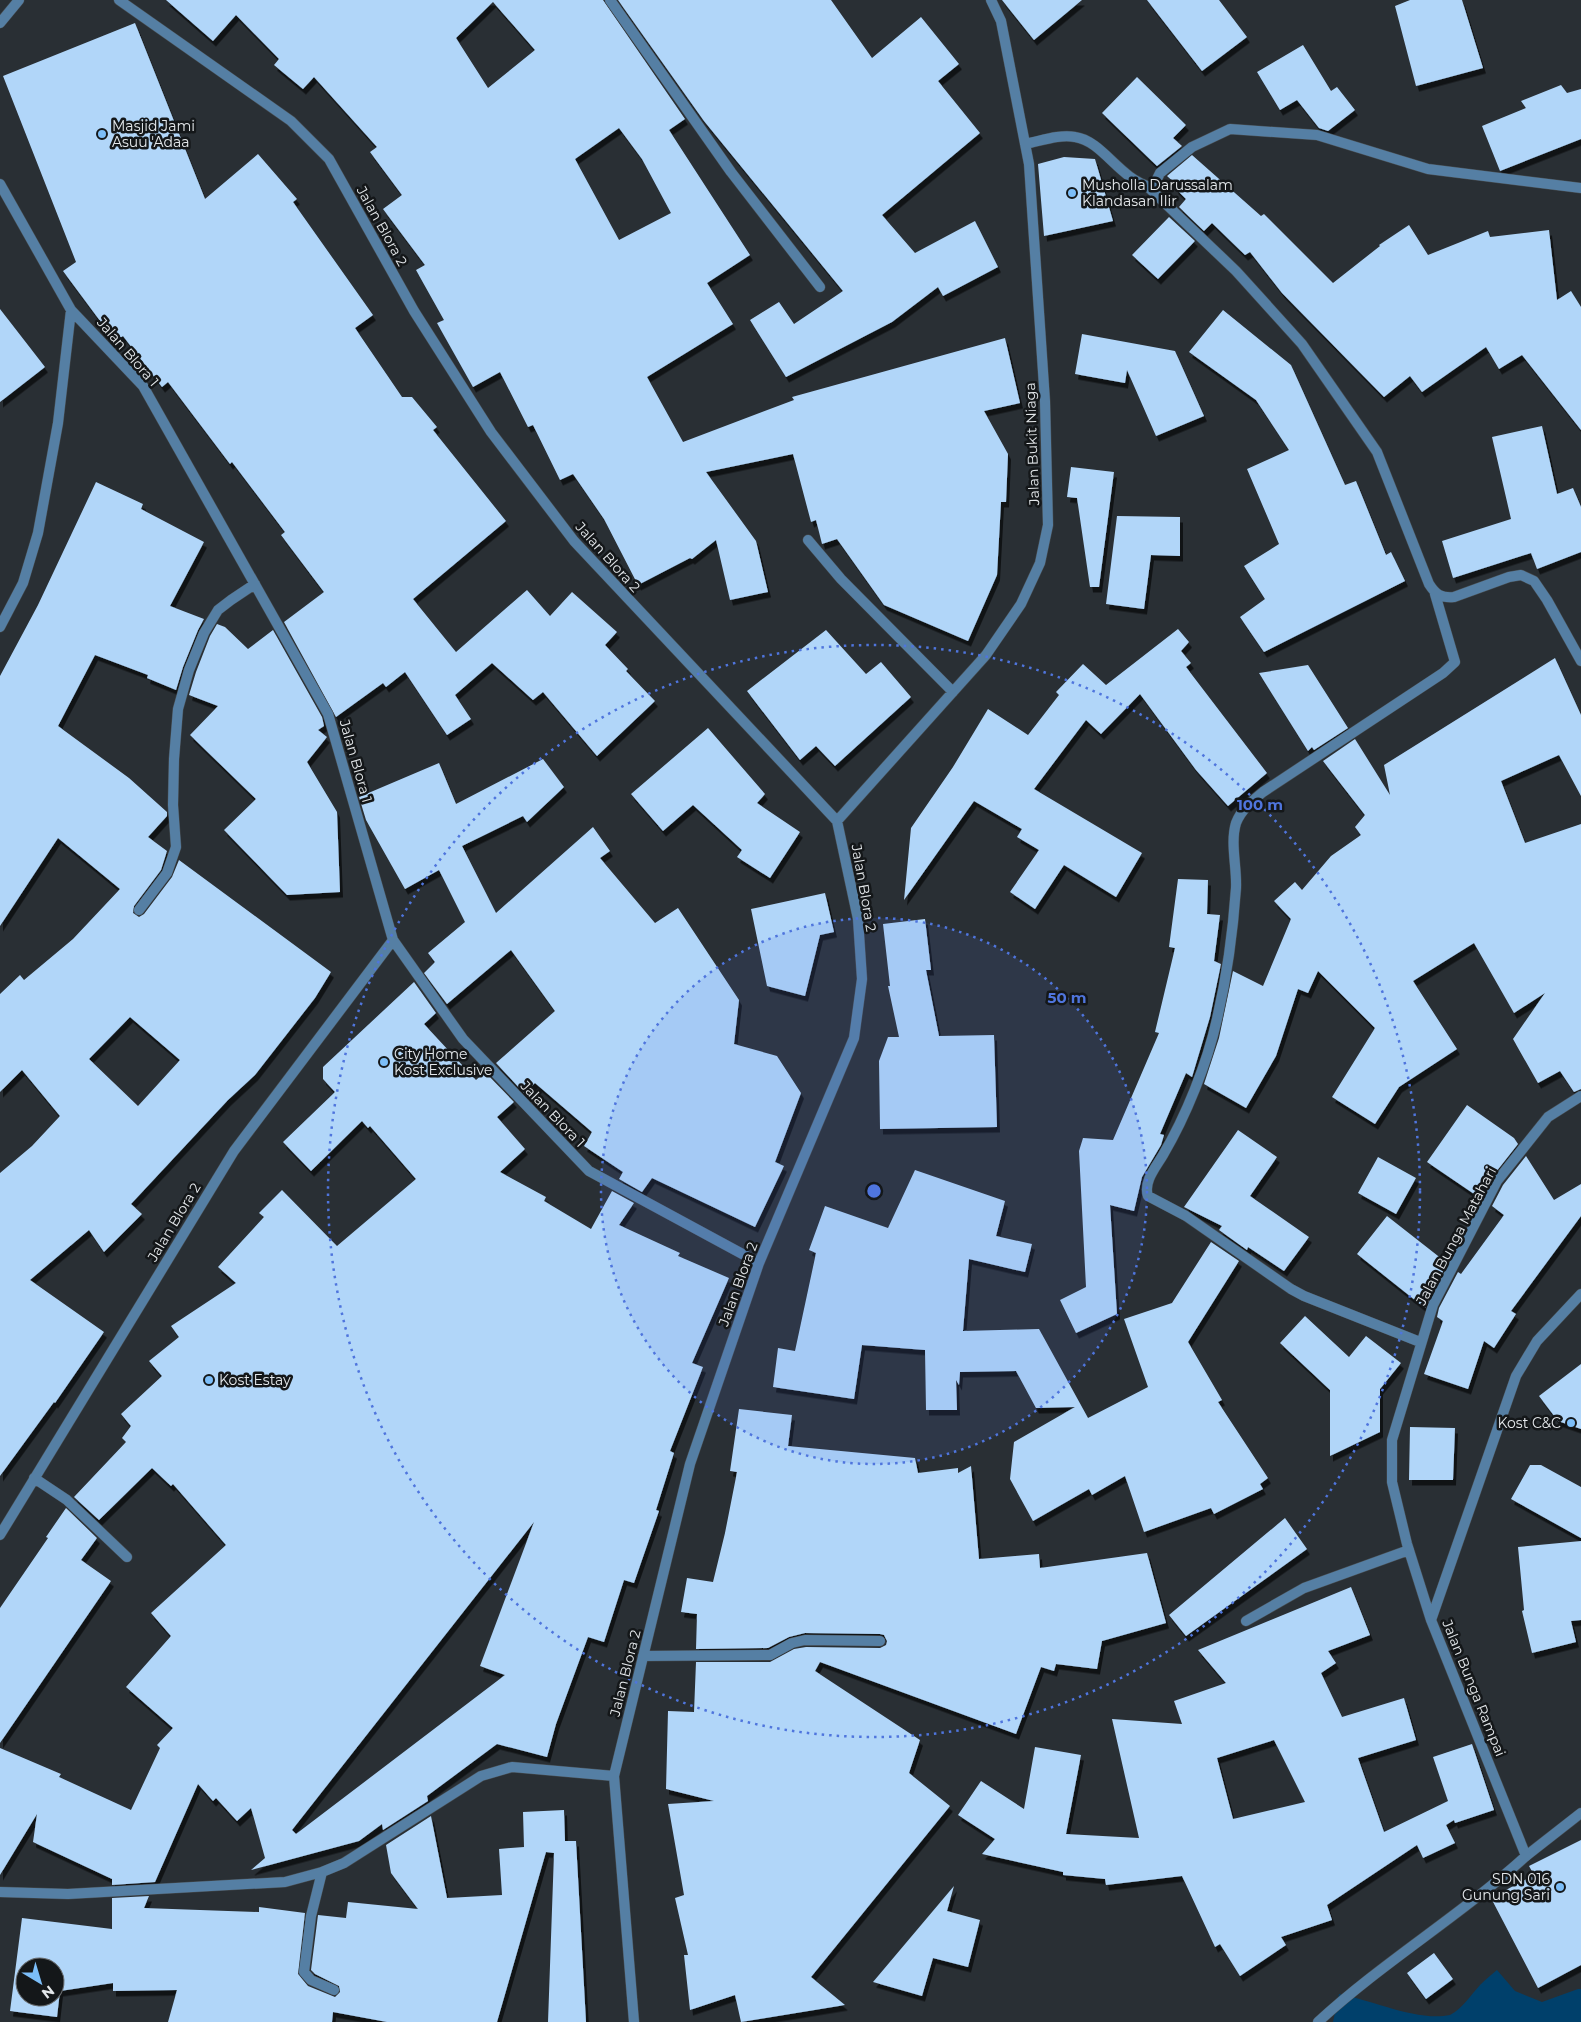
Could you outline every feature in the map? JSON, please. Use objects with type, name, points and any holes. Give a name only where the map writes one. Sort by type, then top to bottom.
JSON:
[{"type":"street","points":[[0,23],[19,0]]},
{"type":"street","name":"Jalan Blora 2","points":[[119,0],[291,121],[329,159],[414,311],[486,424],[574,542],[837,821],[858,919],[862,979],[854,1038],[759,1263],[690,1464],[614,1776],[634,2022]]},
{"type":"street","points":[[610,0],[731,172],[820,287]]},
{"type":"street","name":"Jalan Bukit Niaga","points":[[837,821],[986,655],[1021,604],[1040,563],[1048,525],[1045,401],[1029,164],[1001,21],[991,0]]},
{"type":"street","points":[[1147,186],[1154,185],[1160,173],[1192,147],[1230,129],[1317,135],[1428,169],[1581,188]]},
{"type":"street","points":[[1025,144],[1066,136],[1088,140],[1123,172],[1147,186],[1236,271],[1302,344],[1377,452],[1429,584],[1435,594],[1455,662],[1444,673],[1263,792],[1240,814],[1235,826],[1236,886],[1231,930],[1221,1002],[1214,1035],[1178,1129],[1151,1175],[1146,1188],[1148,1196],[1186,1216],[1291,1289],[1326,1306],[1420,1342]]},
{"type":"street","name":"Jalan Blora 1","points":[[0,184],[71,310],[143,386],[328,714],[393,940],[463,1039],[589,1171],[759,1263]]},
{"type":"street","points":[[0,627],[23,583],[38,533],[58,423],[71,310]]},
{"type":"street","points":[[808,540],[842,579],[953,692]]},
{"type":"street","points":[[1435,594],[1445,598],[1454,597],[1521,574],[1534,581],[1547,600],[1581,661]]},
{"type":"street","points":[[139,910],[167,873],[176,847],[173,805],[174,759],[178,709],[189,670],[204,634],[218,610],[255,584]]},
{"type":"street","name":"Jalan Blora 2","points":[[0,1534],[234,1151],[393,940]]},
{"type":"street","name":"Jalan Bunga Matahari","points":[[1432,1620],[1409,1550],[1392,1482],[1392,1440],[1420,1342],[1433,1305],[1497,1181],[1548,1117],[1581,1096]]},
{"type":"street","name":"Jalan Bunga Rampai","points":[[1526,1856],[1432,1620],[1516,1376],[1537,1341],[1581,1294]]},
{"type":"street","points":[[34,1478],[72,1504],[127,1557]]},
{"type":"street","points":[[1246,1621],[1304,1588],[1409,1550]]},
{"type":"street","points":[[643,1656],[770,1655],[792,1643],[805,1640],[880,1641]]},
{"type":"street","points":[[0,1892],[68,1894],[285,1882],[322,1872],[344,1863],[481,1776],[498,1770],[512,1767],[614,1776]]},
{"type":"street","points":[[1318,2022],[1356,1988],[1481,1894],[1581,1813]]},
{"type":"street","points":[[322,1872],[311,1916],[304,1972],[311,1980],[334,1990]]},
{"type":"shaded area","points":[[1497,1970],[1515,1991],[1542,2002],[1581,1989],[1581,2022],[1333,2022],[1339,1994],[1424,2016],[1450,2015],[1463,2005],[1480,1985]]},
{"type":"building","points":[[166,0],[603,0],[685,119],[669,130],[750,255],[707,283],[733,324],[647,377],[683,442],[794,400],[792,397],[1005,338],[1020,403],[984,411],[1008,454],[1006,502],[1001,502],[997,575],[968,641],[884,605],[837,539],[822,544],[816,520],[811,522],[793,454],[706,472],[756,541],[768,592],[730,600],[716,540],[692,559],[690,558],[638,585],[604,519],[573,474],[560,480],[533,425],[528,427],[500,372],[473,387],[437,323],[444,320],[416,270],[425,265],[383,209],[402,195],[370,152],[377,147],[314,77],[303,89],[274,65],[279,59],[236,15],[213,41]],"holes":[[[493,2],[535,50],[488,88],[456,38]],[[619,128],[642,159],[671,213],[619,240],[575,159]]]},
{"type":"building","points":[[618,0],[831,0],[872,58],[921,17],[959,64],[938,81],[980,133],[882,215],[915,253],[975,221],[998,267],[943,296],[938,287],[892,322],[786,377],[750,320],[779,302],[794,324],[843,291],[704,121]]},
{"type":"building","points":[[1002,0],[1082,0],[1034,40]]},
{"type":"building","points":[[1147,0],[1219,0],[1247,37],[1202,71]]},
{"type":"building","points":[[1410,0],[1462,0],[1483,68],[1416,86],[1395,6]]},
{"type":"building","points":[[135,23],[205,199],[258,154],[297,199],[293,202],[373,315],[355,328],[402,397],[412,397],[437,427],[433,430],[506,521],[413,599],[456,652],[527,590],[550,616],[572,592],[617,632],[605,645],[628,669],[626,671],[655,701],[597,756],[543,692],[533,700],[492,663],[455,695],[471,719],[447,735],[405,672],[386,687],[383,683],[336,717],[284,622],[324,592],[281,535],[285,532],[232,462],[230,464],[168,382],[162,387],[123,336],[115,341],[63,271],[76,262],[3,76]]},
{"type":"building","points":[[1303,45],[1331,91],[1337,87],[1355,110],[1328,131],[1319,128],[1297,100],[1280,110],[1257,72]]},
{"type":"building","points":[[1137,77],[1186,125],[1173,138],[1182,146],[1157,166],[1102,113]]},
{"type":"building","points":[[1561,85],[1567,93],[1581,89],[1581,139],[1500,171],[1482,126],[1526,108],[1521,101]]},
{"type":"building","points":[[1192,155],[1261,216],[1264,214],[1333,283],[1379,245],[1409,225],[1428,255],[1488,231],[1490,237],[1549,230],[1557,300],[1571,291],[1581,307],[1581,430],[1522,355],[1499,369],[1486,347],[1422,392],[1410,376],[1384,397],[1282,293],[1250,252],[1245,255],[1212,223],[1204,231],[1179,207],[1186,199],[1175,188],[1177,185],[1167,176]]},
{"type":"building","name":"Musholla Darussalam Klandasan Ilir","points":[[1064,157],[1095,159],[1113,221],[1044,236],[1038,164]]},
{"type":"building","points":[[1169,217],[1195,241],[1158,279],[1132,255]]},
{"type":"building","points":[[0,309],[45,367],[0,402]]},
{"type":"building","points":[[1223,310],[1291,365],[1345,485],[1356,481],[1386,555],[1391,552],[1405,581],[1264,652],[1240,617],[1265,599],[1244,566],[1279,544],[1247,469],[1289,450],[1256,400],[1189,352]]},
{"type":"building","points":[[1082,334],[1175,351],[1204,416],[1156,436],[1127,370],[1125,383],[1075,374]]},
{"type":"building","points":[[1542,426],[1557,494],[1573,488],[1581,507],[1581,552],[1537,569],[1531,553],[1453,578],[1442,541],[1511,519],[1492,437]]},
{"type":"building","points":[[1071,467],[1114,472],[1099,587],[1090,587],[1077,498],[1067,497]]},
{"type":"building","points":[[96,482],[143,504],[141,509],[204,542],[170,606],[204,619],[183,667],[176,690],[147,678],[148,675],[95,655],[58,726],[129,778],[167,812],[167,816],[148,837],[167,851],[161,870],[134,906],[133,913],[139,917],[144,914],[172,877],[179,860],[331,972],[315,998],[255,1075],[228,1100],[131,1204],[142,1214],[104,1252],[89,1230],[30,1280],[104,1332],[55,1403],[0,1476],[0,1173],[32,1146],[60,1116],[22,1070],[0,1092],[0,994],[20,975],[24,980],[73,939],[120,889],[58,838],[0,926],[0,676],[38,605]],"holes":[[[130,1017],[180,1060],[138,1106],[89,1059]]]},
{"type":"building","points":[[1117,516],[1180,517],[1180,556],[1151,555],[1144,609],[1106,604]]},
{"type":"building","points":[[217,624],[225,627],[248,649],[273,630],[322,717],[324,726],[318,730],[327,737],[307,762],[337,812],[340,892],[287,895],[224,830],[256,799],[190,735],[218,706],[189,695],[210,636]]},
{"type":"building","points":[[1178,629],[1189,642],[1181,651],[1191,663],[1186,667],[1267,773],[1228,806],[1196,770],[1140,694],[1101,734],[1086,720],[1034,789],[1142,853],[1116,897],[1064,865],[1035,909],[1010,892],[1039,850],[1017,837],[1022,829],[974,801],[904,900],[911,828],[953,767],[988,709],[1028,735],[1059,695],[1056,692],[1083,664],[1106,685]]},
{"type":"building","points":[[826,630],[866,674],[881,662],[911,697],[835,766],[816,746],[800,760],[747,691]]},
{"type":"building","points":[[1555,658],[1581,715],[1581,796],[1559,755],[1501,781],[1525,843],[1581,824],[1581,1089],[1574,1092],[1560,1071],[1538,1083],[1513,1039],[1545,993],[1514,1013],[1474,943],[1413,981],[1457,1049],[1399,1087],[1375,1124],[1332,1097],[1375,1028],[1318,971],[1308,993],[1298,989],[1276,1056],[1246,1108],[1204,1084],[1219,1038],[1233,971],[1263,986],[1291,919],[1274,901],[1295,882],[1302,890],[1331,856],[1361,835],[1355,827],[1365,815],[1323,761],[1355,739],[1390,795],[1384,765]]},
{"type":"building","points":[[1308,665],[1348,728],[1314,750],[1312,747],[1308,751],[1259,673]]},
{"type":"building","points":[[708,728],[765,794],[757,803],[800,832],[770,878],[737,857],[742,850],[693,805],[663,831],[631,794]]},
{"type":"building","points":[[543,759],[564,787],[527,822],[523,816],[462,846],[496,913],[593,827],[610,851],[600,858],[655,923],[678,908],[739,1000],[734,1044],[777,1056],[801,1093],[775,1162],[784,1166],[755,1227],[652,1178],[642,1192],[619,1179],[623,1172],[584,1146],[592,1132],[535,1083],[524,1093],[496,1063],[555,1011],[511,950],[447,1004],[424,973],[435,962],[428,953],[465,922],[439,870],[405,889],[366,820],[359,797],[439,763],[456,804]]},
{"type":"building","points":[[1178,879],[1208,880],[1207,914],[1220,915],[1214,961],[1221,964],[1210,1017],[1192,1077],[1186,1073],[1160,1134],[1164,1135],[1161,1145],[1142,1177],[1134,1211],[1110,1205],[1117,1314],[1076,1333],[1060,1300],[1086,1287],[1079,1151],[1083,1138],[1113,1140],[1159,1033],[1155,1032],[1175,948],[1169,947]]},
{"type":"building","points":[[825,893],[834,932],[820,935],[805,996],[767,986],[751,909]]},
{"type":"building","points":[[925,919],[931,970],[926,970],[939,1036],[994,1035],[997,1127],[880,1129],[879,1061],[888,1037],[899,1037],[888,986],[890,986],[883,924]]},
{"type":"building","points":[[414,982],[436,1013],[424,1024],[476,1080],[485,1072],[514,1102],[497,1117],[525,1149],[500,1172],[546,1197],[544,1201],[591,1229],[612,1191],[634,1203],[619,1225],[680,1253],[678,1256],[729,1278],[692,1363],[703,1367],[670,1451],[674,1453],[656,1510],[659,1511],[634,1583],[624,1580],[604,1642],[588,1637],[556,1724],[547,1757],[497,1744],[427,1796],[428,1801],[383,1830],[382,1824],[359,1841],[251,1870],[265,1858],[251,1808],[237,1821],[216,1798],[213,1801],[198,1784],[155,1882],[112,1885],[112,1879],[33,1842],[37,1814],[0,1875],[0,1748],[61,1774],[59,1777],[131,1810],[160,1748],[157,1745],[173,1728],[126,1687],[171,1636],[151,1613],[226,1545],[173,1484],[171,1486],[152,1468],[99,1520],[74,1497],[126,1442],[122,1438],[131,1426],[121,1414],[162,1376],[149,1361],[179,1337],[171,1326],[236,1283],[218,1267],[264,1217],[259,1213],[282,1190],[337,1246],[416,1179],[370,1126],[368,1128],[362,1121],[311,1171],[283,1142],[335,1092],[323,1079],[323,1067]],"holes":[[[534,1522],[480,1666],[505,1675],[296,1834],[292,1830]]]},
{"type":"building","points":[[1467,1105],[1514,1138],[1518,1144],[1492,1177],[1480,1198],[1427,1162]]},
{"type":"building","points":[[1238,1130],[1277,1157],[1250,1196],[1309,1237],[1284,1271],[1248,1247],[1247,1250],[1219,1230],[1222,1226],[1184,1207]]},
{"type":"building","points":[[1526,1156],[1554,1200],[1581,1184],[1581,1216],[1511,1311],[1516,1314],[1494,1348],[1484,1341],[1468,1389],[1424,1374],[1443,1321],[1437,1317],[1439,1308],[1458,1272],[1461,1274],[1504,1215],[1492,1206],[1503,1185]]},
{"type":"building","points":[[1378,1157],[1416,1178],[1396,1214],[1358,1193]]},
{"type":"building","points":[[915,1170],[1005,1201],[996,1236],[1032,1244],[1025,1272],[969,1259],[963,1331],[1039,1329],[1088,1418],[1148,1387],[1124,1319],[1172,1303],[1211,1242],[1239,1261],[1188,1342],[1222,1400],[1218,1402],[1268,1478],[1260,1484],[1263,1489],[1214,1514],[1211,1508],[1144,1532],[1125,1476],[1092,1495],[1089,1489],[1033,1521],[1010,1479],[1014,1442],[1075,1407],[1036,1408],[1016,1371],[960,1372],[959,1385],[956,1380],[957,1410],[926,1410],[925,1350],[862,1345],[854,1399],[773,1387],[778,1348],[795,1351],[816,1253],[809,1250],[825,1206],[888,1228]]},
{"type":"building","points":[[1387,1216],[1447,1263],[1425,1308],[1357,1254]]},
{"type":"building","points":[[1305,1316],[1349,1357],[1366,1336],[1401,1363],[1380,1389],[1380,1432],[1330,1456],[1330,1390],[1280,1343]]},
{"type":"building","name":"Kost C&C","points":[[1581,1364],[1581,1429],[1558,1421],[1539,1396]]},
{"type":"building","points":[[739,1409],[792,1415],[788,1446],[915,1458],[918,1473],[958,1468],[958,1473],[971,1466],[979,1559],[1039,1554],[1040,1568],[1147,1553],[1166,1623],[1102,1641],[1097,1669],[1056,1664],[1054,1671],[1041,1667],[1016,1734],[820,1662],[815,1671],[920,1740],[909,1773],[950,1806],[811,1977],[845,2005],[741,2022],[735,1995],[690,2010],[684,1955],[688,1955],[675,1898],[684,1895],[668,1804],[714,1801],[666,1789],[668,1711],[694,1712],[696,1662],[770,1662],[794,1649],[806,1647],[880,1648],[886,1645],[887,1641],[884,1635],[880,1634],[805,1633],[789,1637],[768,1648],[696,1649],[697,1614],[681,1612],[687,1578],[713,1582],[737,1472],[730,1471]]},
{"type":"building","points":[[1410,1427],[1455,1428],[1453,1480],[1409,1480]]},
{"type":"building","points":[[1530,1465],[1541,1465],[1581,1487],[1581,1538],[1511,1499]]},
{"type":"building","points":[[66,1508],[97,1538],[81,1560],[111,1581],[0,1743],[0,1608],[48,1538],[46,1537]]},
{"type":"building","points":[[1285,1518],[1307,1549],[1186,1636],[1169,1615]]},
{"type":"building","points":[[1581,1541],[1581,1620],[1571,1621],[1576,1642],[1532,1653],[1522,1611],[1524,1610],[1518,1547]]},
{"type":"building","points":[[1351,1587],[1370,1635],[1328,1651],[1336,1663],[1321,1673],[1342,1717],[1404,1698],[1416,1740],[1358,1758],[1384,1832],[1448,1801],[1433,1757],[1472,1744],[1494,1810],[1455,1823],[1454,1820],[1446,1825],[1455,1843],[1423,1858],[1417,1845],[1327,1905],[1332,1920],[1281,1937],[1286,1945],[1240,1976],[1220,1944],[1215,1947],[1182,1876],[1106,1885],[1105,1879],[1063,1875],[1063,1872],[982,1854],[995,1839],[958,1815],[981,1781],[1024,1809],[1035,1747],[1081,1755],[1066,1834],[1139,1838],[1112,1719],[1182,1724],[1174,1701],[1226,1683],[1198,1650]],"holes":[[[1274,1740],[1305,1802],[1233,1819],[1217,1758]]]},
{"type":"building","points":[[564,1810],[565,1841],[576,1841],[586,2022],[548,2022],[554,1853],[546,1852],[497,2022],[387,2022],[333,2012],[332,2022],[168,2022],[177,1990],[113,1991],[113,1983],[65,1990],[65,1957],[17,1957],[22,1918],[112,1929],[112,1898],[149,1896],[144,1908],[259,1912],[259,1907],[305,1913],[298,1974],[308,1986],[335,1997],[340,1992],[339,1986],[311,1970],[318,1915],[346,1918],[348,1902],[418,1909],[391,1873],[386,1845],[431,1816],[447,1898],[502,1895],[499,1849],[524,1847],[523,1812]]},
{"type":"building","points":[[1581,1840],[1581,1965],[1538,1988],[1491,1898],[1534,1875],[1529,1866]]},
{"type":"building","points":[[954,1886],[947,1911],[980,1920],[968,1967],[933,1958],[922,1996],[873,1982]]},
{"type":"building","points":[[1434,1953],[1453,1979],[1426,1999],[1407,1973]]},
{"type":"building","points":[[15,1972],[15,2007],[58,2007],[57,2017],[10,2011]]},
{"type":"place","name":"Masjid Jami Asuu 'Adaa","points":[[102,134]]},
{"type":"place","name":"Musholla Darussalam Klandasan Ilir","points":[[1072,193]]},
{"type":"place","name":"City Home Kost Exclusive","points":[[384,1062]]},
{"type":"place","name":"Kost Estay","points":[[209,1380]]},
{"type":"place","name":"Kost C&C","points":[[1571,1423]]},
{"type":"place","name":"SDN 016 Gunung Sari","points":[[1560,1887]]}]
